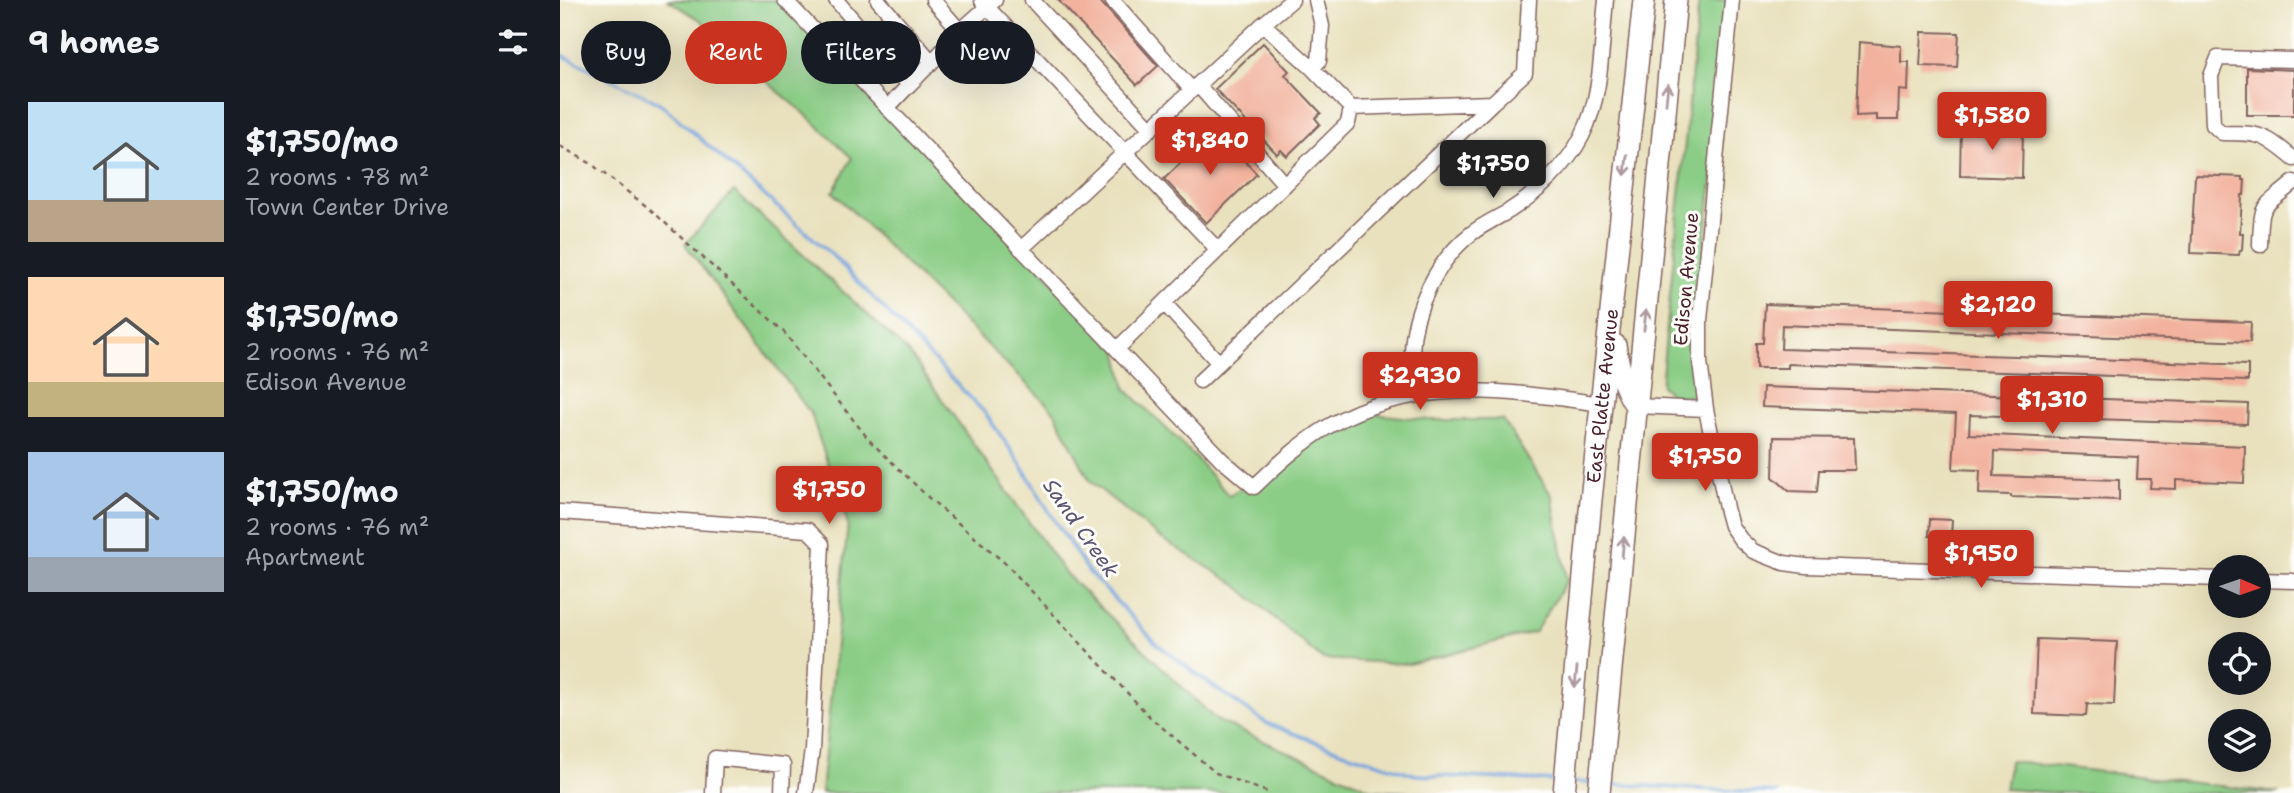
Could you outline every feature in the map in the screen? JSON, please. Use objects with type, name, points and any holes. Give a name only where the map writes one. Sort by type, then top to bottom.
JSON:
[{"type":"highway","name":"East Platte Avenue","points":[[1564,793],[1643,0]]},
{"type":"highway","name":"East Platte Avenue","points":[[1599,793],[1676,0]]},
{"type":"highway","points":[[1612,301],[1619,373],[1636,406]]},
{"type":"street","points":[[836,0],[909,85]]},
{"type":"street","points":[[878,0],[932,62]]},
{"type":"street","points":[[933,0],[951,21]]},
{"type":"street","points":[[1032,0],[1151,129]]},
{"type":"street","points":[[1112,0],[1285,185]]},
{"type":"street","points":[[1021,248],[1292,0]]},
{"type":"street","points":[[1312,68],[1319,61],[1322,26],[1316,0]]},
{"type":"street","points":[[1200,381],[1525,73],[1530,0]]},
{"type":"street","points":[[1417,395],[1411,354],[1420,309],[1438,270],[1471,234],[1511,209],[1552,175],[1569,157],[1582,137],[1595,97],[1606,0]]},
{"type":"street","name":"Edison Avenue","points":[[1732,0],[1700,320],[1700,362],[1706,408],[1728,517],[1741,540],[1753,551],[1784,563],[1830,568],[2208,579]]},
{"type":"street","points":[[970,21],[988,2],[1218,250]]},
{"type":"street","points":[[793,3],[887,108],[1222,460],[1254,487],[1286,457],[1329,426],[1371,407],[1417,395],[1438,391],[1490,391],[1602,404]]},
{"type":"street","points":[[1263,24],[1351,108],[1492,103]]},
{"type":"street","points":[[2294,60],[2218,58],[2211,76],[2213,125],[2222,133],[2250,133],[2270,139],[2294,159]]},
{"type":"street","points":[[887,108],[935,59]]},
{"type":"street","points":[[1117,349],[1349,123],[1351,108]]},
{"type":"street","points":[[2260,245],[2260,215],[2266,203],[2294,182]]},
{"type":"street","points":[[1164,303],[1219,363]]},
{"type":"street","points":[[1636,406],[1706,408]]},
{"type":"street","points":[[560,512],[808,530],[822,544],[812,750],[806,793]]},
{"type":"street","points":[[2272,580],[2294,581]]},
{"type":"street","points":[[713,793],[715,758],[783,765],[782,793]]},
{"type":"path","points":[[560,146],[590,163],[650,209],[783,331],[870,441],[929,498],[1006,564],[1150,717],[1216,773],[1270,793]]},
{"type":"green space","points":[[668,0],[785,0],[805,21],[801,21],[801,84],[865,84],[1117,349],[1126,389],[1194,456],[1229,496],[1358,412],[1429,420],[1503,420],[1552,496],[1567,580],[1535,632],[1409,664],[1322,659],[1235,584],[1159,537],[1090,481],[1054,411],[833,192],[852,158],[769,84],[787,84],[787,21],[702,21]]},
{"type":"green space","points":[[1699,0],[1731,0],[1721,113],[1693,334],[1698,396],[1674,397],[1661,386]]},
{"type":"green space","points":[[734,191],[909,353],[1065,573],[1216,720],[1373,790],[1427,793],[821,793],[848,524],[811,414],[685,244]]},
{"type":"green space","points":[[2010,761],[2279,793],[2056,793],[2005,789]]},
{"type":"building","points":[[1058,0],[1099,0],[1158,66],[1137,85]]},
{"type":"building","points":[[1922,32],[1959,33],[1957,67],[1920,66]]},
{"type":"building","points":[[1859,42],[1901,46],[1901,62],[1909,62],[1908,91],[1899,90],[1898,120],[1876,120],[1876,115],[1856,116]]},
{"type":"building","points":[[1263,43],[1289,71],[1285,75],[1321,113],[1315,118],[1320,124],[1287,156],[1281,150],[1277,154],[1215,89]]},
{"type":"building","points":[[2247,68],[2294,70],[2294,115],[2247,115]]},
{"type":"building","points":[[1961,126],[2023,128],[2022,178],[1960,176]]},
{"type":"building","points":[[1215,130],[1257,174],[1206,223],[1164,179]]},
{"type":"building","points":[[2195,175],[2243,177],[2245,180],[2240,233],[2243,233],[2242,250],[2239,255],[2191,253]]},
{"type":"building","points":[[1765,304],[2251,322],[2250,342],[1782,325],[1781,349],[2248,365],[2248,381],[1788,364],[1788,368],[1756,368],[1756,343],[1763,343]]},
{"type":"building","points":[[1763,387],[2248,404],[2247,424],[1970,415],[1969,434],[2245,446],[2244,483],[2176,480],[2176,489],[2150,488],[2151,479],[2137,479],[2138,457],[1995,451],[1994,476],[2119,480],[2119,500],[1979,494],[1980,470],[1953,469],[1956,414],[1762,407]]},
{"type":"building","points":[[1774,437],[1854,438],[1855,470],[1819,470],[1817,492],[1789,491],[1773,477]]},
{"type":"building","points":[[1930,519],[1952,520],[1951,537],[1929,536]]},
{"type":"building","points":[[2037,639],[2117,642],[2114,705],[2087,704],[2086,716],[2034,714]]},
{"type":"waterway","name":"Sand Creek","points":[[560,54],[661,104],[833,256],[985,413],[1088,571],[1157,644],[1211,685],[1266,723],[1340,751],[1416,775],[1558,781]]},
{"type":"waterway","name":"Sand Creek","points":[[1573,782],[1593,783]]},
{"type":"waterway","name":"Sand Creek","points":[[1608,784],[1777,793]]}]
